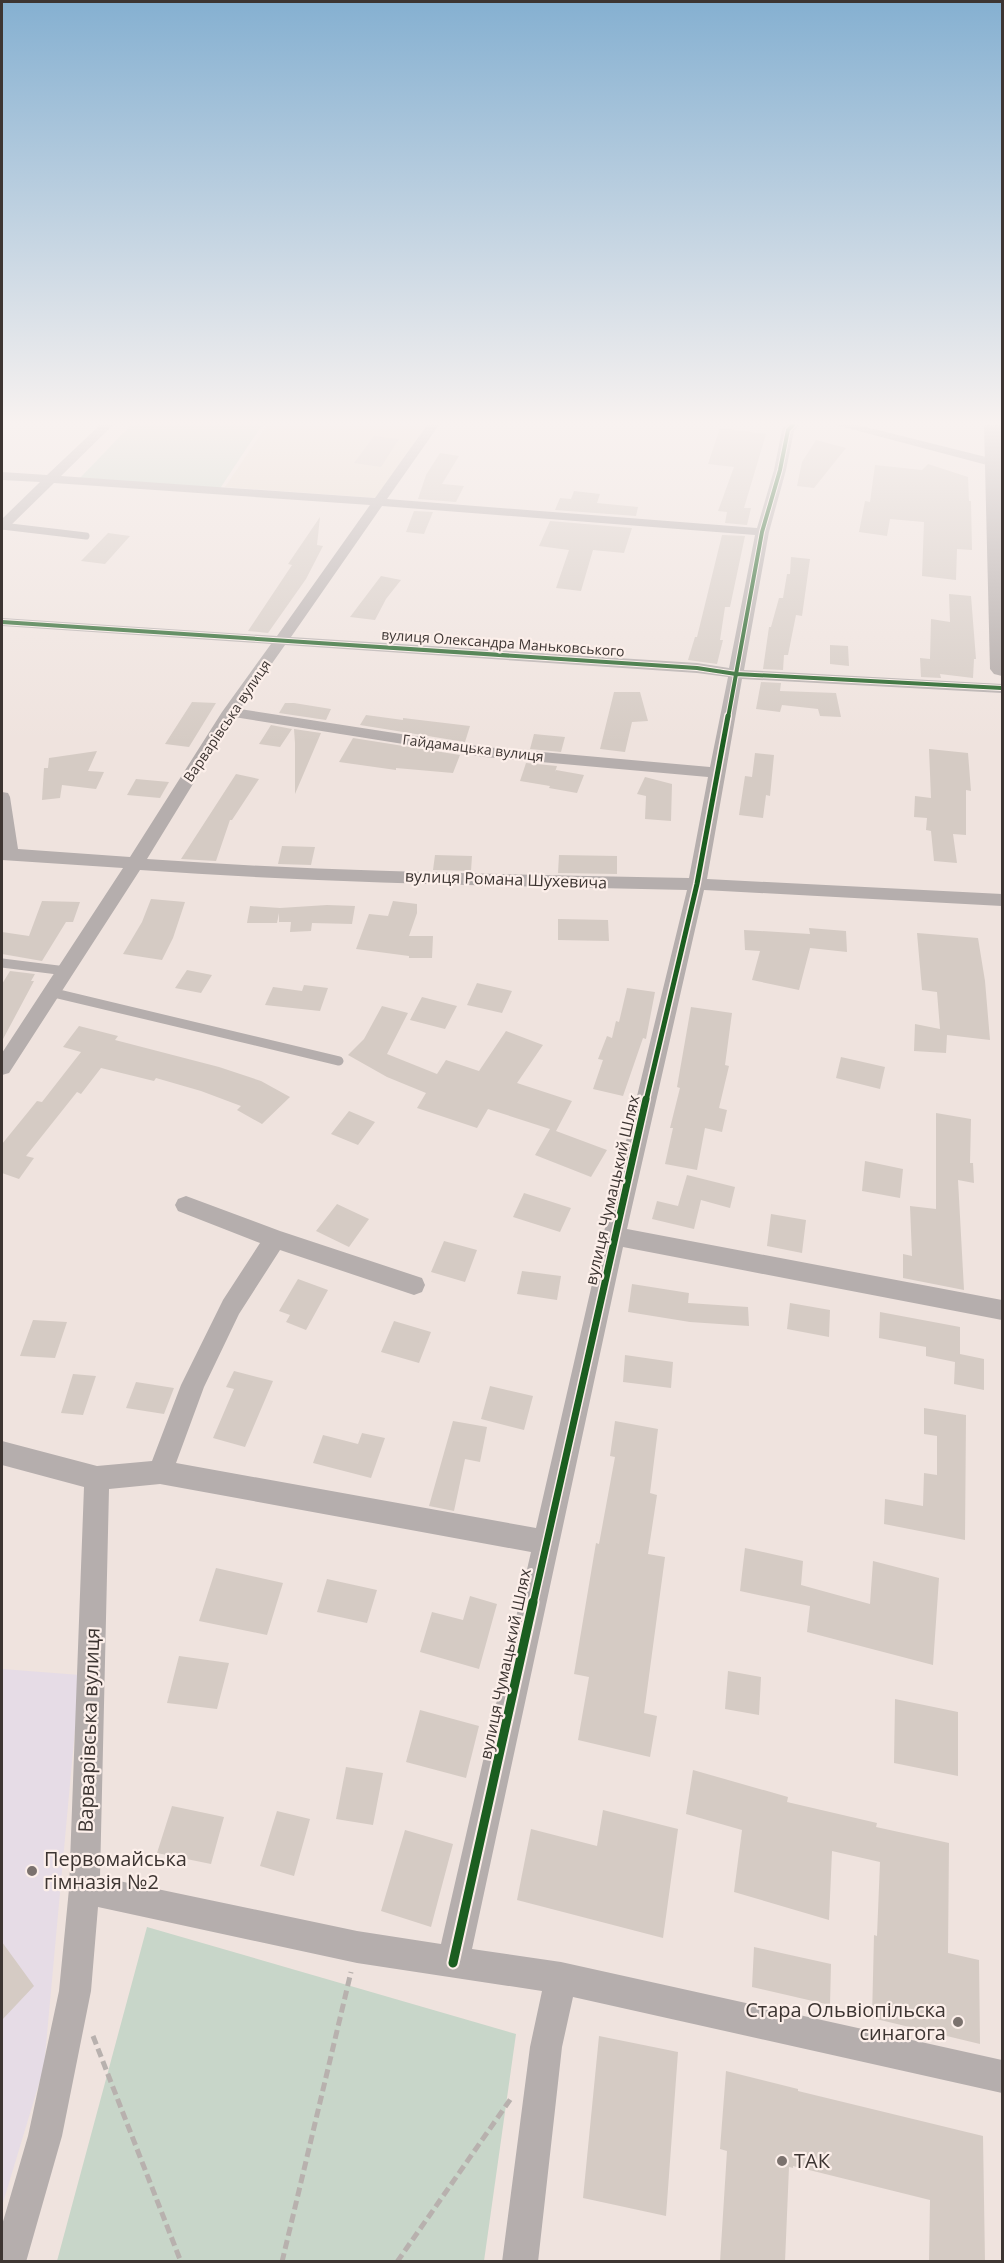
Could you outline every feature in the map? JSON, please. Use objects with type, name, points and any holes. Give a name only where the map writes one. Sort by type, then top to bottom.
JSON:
[{"type":"main road","points":[[1000,531],[1002,669]]},
{"type":"street","name":"Варварівська вулиця","points":[[2,1068],[230,712],[359,531]]},
{"type":"street","points":[[744,531],[762,532]]},
{"type":"street","name":"вулиця Чумацький Шлях","points":[[453,1962],[614,1236],[697,884],[762,532]]},
{"type":"street","name":"вулиця Олександра Маньковського","points":[[2,622],[686,668],[736,674],[1002,688]]},
{"type":"street","name":"Гайдамацька вулиця","points":[[230,712],[485,752],[717,773]]},
{"type":"street","name":"вулиця Романа Шухевича","points":[[2,797],[6,854],[224,870],[697,884],[1002,900]]},
{"type":"street","points":[[186,1204],[275,1239],[414,1285]]},
{"type":"street","points":[[614,1236],[1002,1310]]},
{"type":"street","points":[[160,1472],[193,1385],[231,1307],[275,1239]]},
{"type":"street","points":[[2,1453],[97,1478],[160,1472],[545,1542]]},
{"type":"street","name":"Варварівська вулиця","points":[[8,2262],[45,2136],[75,1990],[84,1889],[97,1478]]},
{"type":"street","points":[[84,1889],[357,1947],[561,1978],[1002,2077]]},
{"type":"street","points":[[520,2262],[546,2048],[561,1978]]},
{"type":"lane","points":[[41,531],[86,536]]},
{"type":"lane","points":[[2,963],[66,971]]},
{"type":"lane","points":[[50,992],[339,1061]]},
{"type":"path","points":[[282,2262],[357,1947]]},
{"type":"path","points":[[75,1990],[181,2262]]},
{"type":"path","points":[[397,2262],[519,2086]]},
{"type":"shaded area","name":"Первомайська гімназія №2","points":[[2,1669],[80,1675],[44,2067],[2,2206]]},
{"type":"green space","points":[[147,1927],[516,2034],[484,2261],[57,2261]]},
{"type":"building","points":[[311,531],[319,531],[317,545],[323,546],[306,579],[268,633],[248,631],[292,565],[288,564]]},
{"type":"building","points":[[407,531],[425,531],[424,534]]},
{"type":"building","points":[[546,531],[631,531],[624,553],[593,550],[581,591],[556,588],[569,550],[539,546]]},
{"type":"building","points":[[859,531],[888,531],[887,536]]},
{"type":"building","points":[[924,531],[972,531],[972,550],[957,549],[956,580],[922,576]]},
{"type":"building","points":[[108,533],[130,536],[105,564],[81,561]]},
{"type":"building","points":[[722,535],[745,536],[730,607],[725,607],[720,640],[723,640],[717,664],[688,660],[695,637],[697,637]]},
{"type":"building","points":[[791,557],[810,559],[802,616],[796,615],[788,655],[784,655],[783,670],[763,669],[769,627],[771,627],[779,598],[783,598],[787,574],[790,574]]},
{"type":"building","points":[[381,576],[401,580],[386,599],[375,620],[350,617]]},
{"type":"building","points":[[949,594],[971,596],[976,659],[974,659],[973,678],[940,674],[941,678],[921,677],[920,658],[930,659],[931,619],[950,622]]},
{"type":"building","points":[[830,645],[848,646],[849,666],[830,664]]},
{"type":"building","points":[[761,682],[781,683],[780,691],[836,693],[841,717],[820,716],[818,709],[782,705],[780,712],[756,709]]},
{"type":"building","points":[[614,692],[640,692],[648,721],[632,722],[625,752],[600,749]]},
{"type":"building","points":[[192,702],[216,703],[189,747],[165,744]]},
{"type":"building","points":[[285,703],[331,709],[326,720],[279,713]]},
{"type":"building","points":[[366,715],[470,726],[465,742],[360,725]]},
{"type":"building","points":[[271,725],[292,729],[280,747],[259,744]]},
{"type":"building","points":[[294,729],[321,733],[295,794],[295,743]]},
{"type":"building","points":[[534,734],[565,737],[561,752],[530,749]]},
{"type":"building","points":[[353,738],[460,755],[453,773],[396,768],[396,770],[339,762]]},
{"type":"building","points":[[929,749],[968,753],[971,791],[966,790],[966,835],[953,834],[957,863],[934,861],[931,831],[926,830],[927,818],[914,817],[915,796],[931,798]]},
{"type":"building","points":[[97,751],[88,771],[104,772],[96,789],[62,785],[60,798],[42,800],[44,768],[48,768],[49,758]]},
{"type":"building","points":[[755,753],[774,755],[770,796],[766,795],[763,818],[739,815],[745,776],[752,777]]},
{"type":"building","points":[[526,763],[557,766],[555,772],[556,770],[584,775],[577,793],[549,788],[550,786],[520,781]]},
{"type":"building","points":[[236,774],[259,779],[230,820],[216,861],[181,859]]},
{"type":"building","points":[[645,777],[672,784],[671,821],[645,819],[646,796],[637,794]]},
{"type":"building","points":[[136,779],[169,782],[160,798],[127,795]]},
{"type":"building","points":[[282,846],[315,847],[311,865],[278,864]]},
{"type":"building","points":[[435,855],[472,856],[471,871],[433,870]]},
{"type":"building","points":[[559,855],[617,856],[617,874],[558,873]]},
{"type":"building","points":[[151,899],[185,902],[173,938],[162,960],[123,954],[142,922]]},
{"type":"building","points":[[42,901],[80,902],[73,922],[66,922],[42,961],[2,954],[2,932],[29,936]]},
{"type":"building","points":[[393,901],[417,904],[417,913],[409,936],[433,936],[432,958],[409,958],[409,956],[356,949],[369,914],[388,916]]},
{"type":"building","points":[[250,906],[280,908],[355,906],[352,924],[312,923],[311,931],[290,932],[291,922],[279,922],[279,913],[277,923],[247,923]]},
{"type":"building","points":[[558,919],[608,920],[609,941],[558,940]]},
{"type":"building","points":[[809,928],[846,931],[847,952],[810,948],[799,990],[752,980],[760,951],[745,950],[744,930],[810,934]]},
{"type":"building","points":[[917,933],[978,938],[985,981],[990,1040],[947,1035],[946,1053],[914,1051],[915,1024],[940,1029],[937,992],[922,990]]},
{"type":"building","points":[[187,970],[212,975],[201,993],[175,988]]},
{"type":"building","points":[[10,971],[35,974],[31,981],[34,981],[2,1041],[2,984]]},
{"type":"building","points":[[477,983],[512,991],[502,1013],[467,1005]]},
{"type":"building","points":[[304,985],[328,988],[320,1011],[265,1005],[273,987],[302,991]]},
{"type":"building","points":[[627,988],[655,992],[646,1039],[643,1038],[623,1096],[593,1089],[603,1060],[598,1059],[607,1036],[612,1038],[616,1021],[619,1022]]},
{"type":"building","points":[[422,997],[457,1006],[445,1029],[410,1020]]},
{"type":"building","points":[[382,1006],[408,1013],[387,1054],[437,1074],[446,1060],[479,1071],[506,1031],[543,1045],[517,1083],[572,1101],[556,1131],[607,1150],[591,1177],[535,1155],[550,1129],[488,1109],[477,1128],[417,1108],[426,1093],[387,1077],[348,1055],[364,1039]]},
{"type":"building","points":[[691,1007],[732,1013],[725,1065],[729,1066],[719,1108],[727,1110],[722,1132],[705,1128],[697,1170],[665,1164],[673,1128],[670,1128],[680,1088],[677,1087]]},
{"type":"building","points":[[79,1026],[118,1036],[115,1040],[219,1067],[261,1081],[290,1097],[262,1124],[237,1110],[241,1106],[201,1091],[156,1078],[154,1081],[101,1068],[81,1094],[77,1092],[26,1156],[34,1158],[19,1179],[2,1173],[2,1144],[37,1101],[42,1102],[81,1052],[63,1047]]},
{"type":"building","points":[[841,1057],[885,1067],[880,1089],[836,1078]]},
{"type":"building","points":[[349,1111],[375,1122],[358,1145],[331,1134]]},
{"type":"building","points":[[936,1113],[971,1119],[970,1163],[973,1163],[974,1183],[958,1180],[964,1290],[903,1278],[903,1254],[912,1256],[910,1206],[936,1209]]},
{"type":"building","points":[[865,1161],[903,1169],[900,1198],[862,1191]]},
{"type":"building","points":[[687,1175],[735,1187],[730,1208],[701,1200],[694,1229],[652,1219],[657,1201],[678,1206]]},
{"type":"building","points":[[524,1193],[571,1208],[560,1232],[513,1217]]},
{"type":"building","points":[[337,1204],[369,1219],[349,1247],[316,1231]]},
{"type":"building","points":[[771,1214],[806,1220],[802,1253],[767,1246]]},
{"type":"building","points":[[444,1241],[477,1250],[465,1282],[431,1272]]},
{"type":"building","points":[[522,1271],[561,1276],[557,1300],[517,1294]]},
{"type":"building","points":[[298,1279],[328,1290],[306,1330],[286,1322],[290,1315],[279,1311]]},
{"type":"building","points":[[632,1284],[689,1293],[688,1303],[748,1307],[749,1326],[690,1322],[628,1312]]},
{"type":"building","points":[[790,1303],[830,1310],[829,1337],[787,1329]]},
{"type":"building","points":[[880,1312],[960,1327],[960,1354],[984,1359],[984,1390],[954,1384],[955,1362],[926,1356],[926,1347],[879,1338]]},
{"type":"building","points":[[33,1320],[67,1322],[55,1358],[20,1356]]},
{"type":"building","points":[[394,1321],[431,1332],[419,1363],[381,1352]]},
{"type":"building","points":[[625,1355],[673,1362],[671,1388],[623,1382]]},
{"type":"building","points":[[234,1371],[273,1381],[245,1447],[213,1438],[234,1389],[226,1387]]},
{"type":"building","points":[[73,1374],[96,1376],[83,1415],[61,1413]]},
{"type":"building","points":[[136,1382],[174,1388],[164,1414],[126,1408]]},
{"type":"building","points":[[490,1386],[533,1396],[524,1430],[481,1419]]},
{"type":"building","points":[[924,1408],[966,1415],[965,1540],[884,1524],[885,1499],[923,1506],[924,1473],[937,1475],[937,1436],[924,1434]]},
{"type":"building","points":[[453,1421],[487,1427],[480,1462],[465,1459],[454,1511],[429,1506]]},
{"type":"building","points":[[615,1421],[658,1429],[650,1493],[657,1495],[648,1554],[665,1557],[644,1713],[657,1716],[650,1757],[578,1740],[589,1677],[574,1674],[596,1543],[599,1544],[615,1457],[610,1456]]},
{"type":"building","points":[[362,1433],[385,1438],[371,1478],[313,1463],[323,1435],[358,1444]]},
{"type":"building","points":[[745,1548],[803,1561],[801,1585],[870,1604],[873,1561],[939,1578],[933,1665],[807,1632],[810,1606],[740,1591]]},
{"type":"building","points":[[216,1568],[283,1583],[267,1635],[199,1621]]},
{"type":"building","points":[[327,1579],[377,1590],[367,1623],[317,1612]]},
{"type":"building","points":[[470,1596],[497,1604],[479,1669],[420,1652],[432,1612],[463,1620]]},
{"type":"building","points":[[179,1656],[229,1663],[217,1709],[167,1703]]},
{"type":"building","points":[[728,1671],[761,1677],[759,1715],[725,1709]]},
{"type":"building","points":[[895,1699],[958,1712],[958,1776],[894,1763]]},
{"type":"building","points":[[420,1710],[479,1726],[466,1778],[406,1762]]},
{"type":"building","points":[[346,1767],[383,1773],[373,1825],[336,1819]]},
{"type":"building","points":[[693,1770],[788,1797],[787,1802],[877,1823],[876,1827],[949,1843],[948,1953],[979,1960],[980,2044],[872,2018],[874,1935],[877,1936],[880,1862],[832,1851],[829,1920],[734,1892],[742,1830],[686,1814]]},
{"type":"building","points":[[172,1806],[224,1817],[211,1864],[157,1853]]},
{"type":"building","points":[[603,1810],[678,1829],[663,1938],[517,1900],[531,1829],[597,1846]]},
{"type":"building","points":[[277,1811],[310,1819],[294,1876],[260,1866]]},
{"type":"building","points":[[405,1830],[453,1844],[431,1927],[381,1911]]},
{"type":"building","points":[[2,1942],[34,1986],[2,2020]]},
{"type":"building","points":[[754,1947],[831,1964],[830,2005],[752,1987]]},
{"type":"building","points":[[599,2036],[678,2052],[666,2216],[583,2198]]},
{"type":"building","points":[[726,2071],[983,2136],[985,2262],[929,2262],[930,2200],[793,2166],[793,2168],[789,2167],[785,2262],[720,2262],[727,2151],[720,2149]]},
{"type":"cycle path","points":[[453,1963],[614,1236],[697,884],[762,531]]},
{"type":"cycle path","points":[[2,622],[697,668],[736,674],[1002,688]]},
{"type":"place","name":"Первомайська гімназія №2","points":[[32,1871]]},
{"type":"place","name":"Стара Ольвіопільска синагога","points":[[958,2022]]},
{"type":"place","name":"ТАК","points":[[782,2161]]}]
